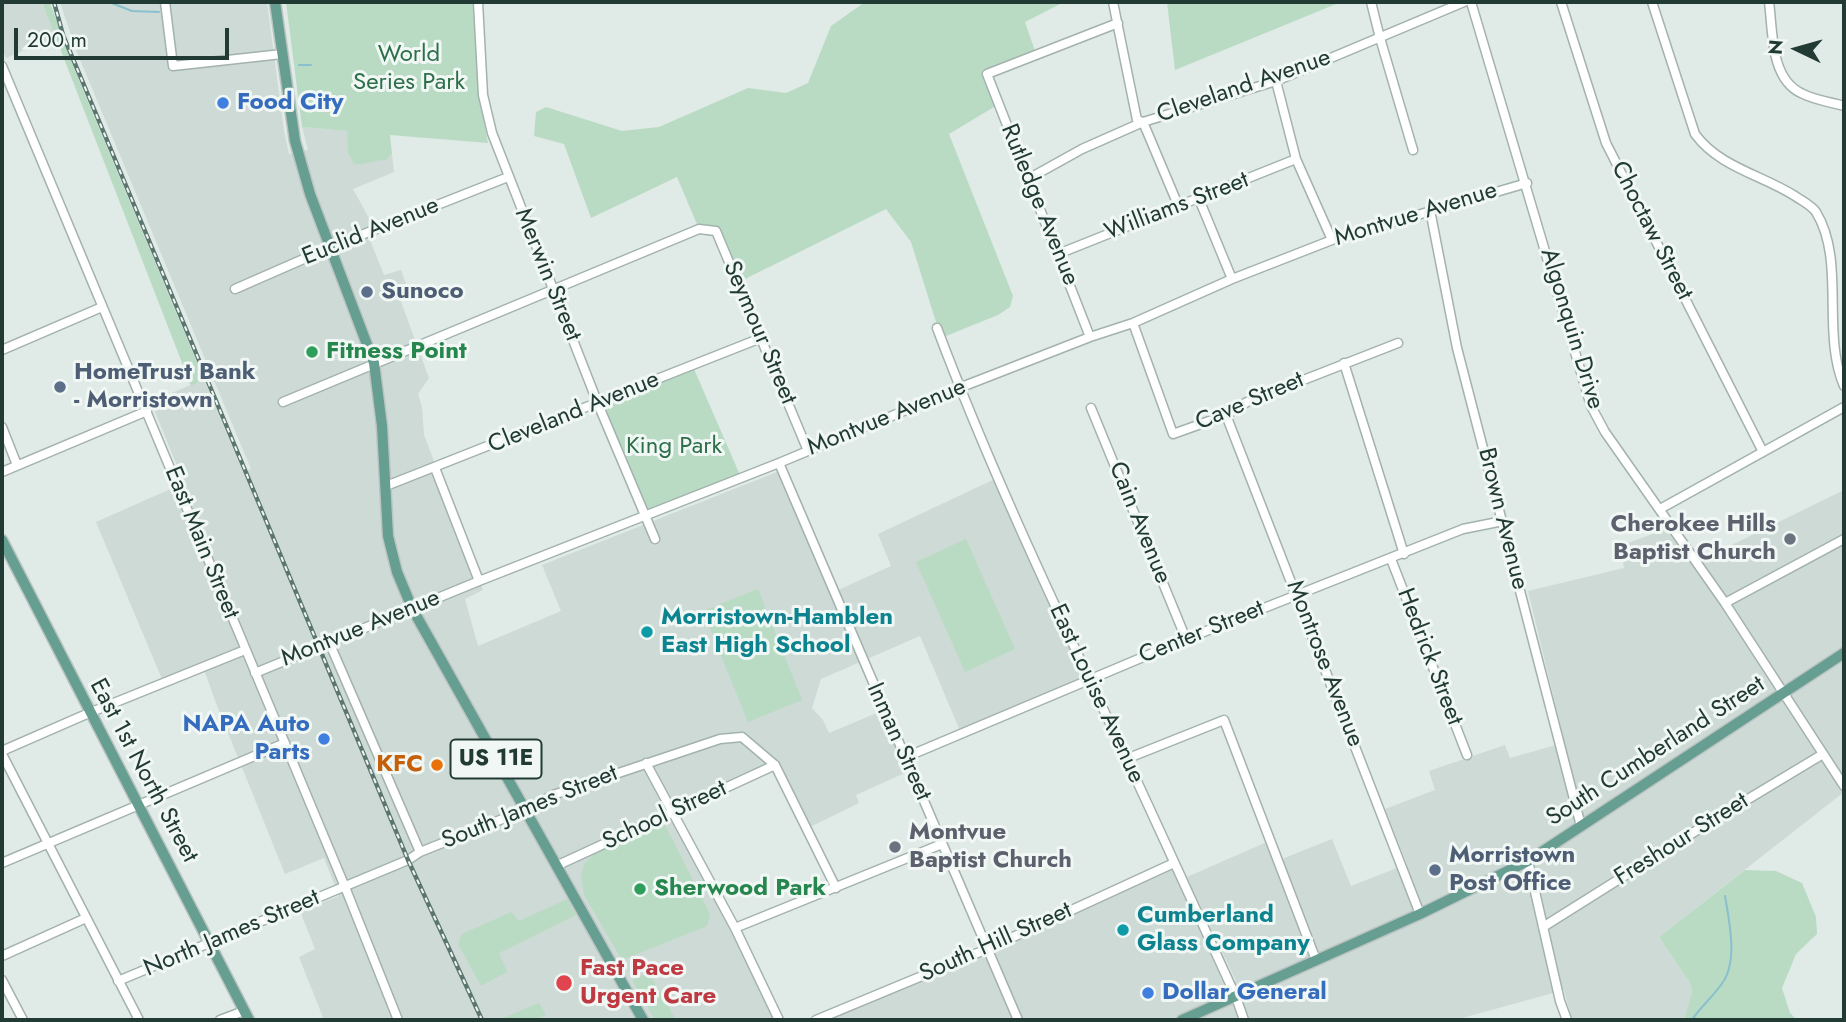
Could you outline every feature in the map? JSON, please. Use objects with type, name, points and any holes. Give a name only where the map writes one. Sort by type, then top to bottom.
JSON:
[{"type":"main road","name":"US 11E","points":[[275,2],[295,141],[310,194],[374,363],[382,426],[388,536],[397,572],[412,608],[643,1020]]},
{"type":"main road","name":"East 1st North Street","points":[[2,540],[246,1015]]},
{"type":"main road","name":"South Cumberland Street","points":[[1182,1020],[1420,914],[1528,861],[1844,653]]},
{"type":"street","points":[[165,2],[173,66],[282,54]]},
{"type":"street","name":"Merwin Street","points":[[478,2],[484,95],[492,133],[597,404],[655,539]]},
{"type":"street","points":[[1113,2],[1137,120],[1143,122],[1178,205]]},
{"type":"street","points":[[1371,2],[1413,150]]},
{"type":"street","name":"Cleveland Avenue","points":[[1028,179],[1082,149],[1143,122],[1276,81],[1464,2]]},
{"type":"street","name":"Algonquin Drive","points":[[1471,2],[1527,183],[1591,406],[1605,432],[1725,603],[1844,786]]},
{"type":"street","name":"Choctaw Street","points":[[1561,2],[1606,143],[1763,452]]},
{"type":"street","points":[[1652,2],[1695,134],[1705,148],[1718,158],[1787,191],[1814,209],[1823,222],[1829,236],[1834,265],[1835,343],[1839,375],[1844,386]]},
{"type":"street","points":[[1769,2],[1777,65],[1783,78],[1801,93],[1844,106]]},
{"type":"street","name":"Rutledge Avenue","points":[[1090,337],[987,74],[1118,23]]},
{"type":"street","name":"East Main Street","points":[[2,66],[398,1020]]},
{"type":"street","points":[[1276,81],[1296,159],[1332,240]]},
{"type":"street","name":"Williams Street","points":[[1058,254],[1296,159]]},
{"type":"street","name":"Euclid Avenue","points":[[235,289],[331,247],[508,177]]},
{"type":"street","name":"Montvue Avenue","points":[[255,673],[959,388],[1133,323],[1232,279],[1332,240],[1527,183]]},
{"type":"street","points":[[1199,199],[1232,279]]},
{"type":"street","name":"Brown Avenue","points":[[1430,210],[1457,348],[1581,826]]},
{"type":"street","name":"Seymour Street","points":[[553,288],[699,229],[716,231],[808,451]]},
{"type":"street","points":[[282,401],[553,288]]},
{"type":"street","points":[[2,350],[102,307]]},
{"type":"street","name":"Cave Street","points":[[1133,323],[1173,434],[1226,415],[1247,402],[1398,343]]},
{"type":"street","name":"East Louise Avenue","points":[[936,328],[1033,561],[1236,997],[1244,1020]]},
{"type":"street","name":"Cleveland Avenue","points":[[386,486],[761,338]]},
{"type":"street","name":"Hedrick Street","points":[[1344,363],[1404,554]]},
{"type":"street","points":[[1660,509],[1844,407]]},
{"type":"street","name":"Cain Avenue","points":[[1091,408],[1186,639]]},
{"type":"street","points":[[2,472],[147,411]]},
{"type":"street","name":"Montrose Avenue","points":[[1226,415],[1420,914]]},
{"type":"street","points":[[2,427],[17,465]]},
{"type":"street","name":"Inman Street","points":[[779,463],[861,660],[906,757],[1018,1020]]},
{"type":"street","points":[[435,468],[479,581]]},
{"type":"street","name":"Center Street","points":[[906,757],[1186,639],[1464,529],[1503,521]]},
{"type":"street","points":[[1725,603],[1844,539]]},
{"type":"street","name":"Hedrick Street","points":[[1391,559],[1467,755]]},
{"type":"street","points":[[329,642],[420,852]]},
{"type":"street","points":[[139,1020],[2,753],[89,713],[245,650]]},
{"type":"street","points":[[1126,759],[1224,720],[1317,960]]},
{"type":"street","name":"South James Street","points":[[345,887],[408,860],[420,852],[525,810],[553,795],[720,739],[742,737],[775,765]]},
{"type":"street","points":[[2,863],[285,743]]},
{"type":"street","name":"Freshour Street","points":[[1543,927],[1823,754]]},
{"type":"street","points":[[646,763],[735,928],[779,1020]]},
{"type":"street","points":[[775,765],[836,888]]},
{"type":"street","name":"School Street","points":[[556,866],[775,765]]},
{"type":"street","points":[[735,928],[942,844]]},
{"type":"street","points":[[1528,861],[1560,1001],[1567,1020]]},
{"type":"street","name":"South Hill Street","points":[[816,1020],[987,949],[1174,863]]},
{"type":"street","name":"North James Street","points":[[118,981],[345,887]]},
{"type":"street","points":[[2,956],[86,918]]},
{"type":"street","points":[[2,980],[23,1020]]},
{"type":"street","points":[[220,1020],[246,1015]]},
{"type":"shaded area","points":[[2,2],[42,2],[56,37],[6,58],[2,48]]},
{"type":"shaded area","points":[[60,2],[267,2],[289,154],[308,150],[302,127],[347,131],[348,145],[386,160],[392,154],[394,172],[353,189],[376,231],[368,235],[384,275],[401,270],[410,295],[400,299],[429,378],[418,394],[424,435],[483,590],[465,599],[478,646],[561,611],[542,565],[782,470],[834,592],[891,566],[878,534],[997,478],[1090,680],[961,733],[920,636],[821,679],[812,708],[823,720],[829,733],[884,710],[911,770],[856,795],[859,803],[806,829],[775,765],[673,814],[735,928],[731,931],[779,1020],[324,1020],[299,957],[315,949],[300,911],[339,896],[324,858],[285,874],[202,664],[162,679],[96,522],[184,483],[151,402],[204,379],[243,472],[251,469],[76,50]]},
{"type":"shaded area","points":[[1844,490],[1844,792],[1659,937],[1690,983],[1692,991],[1684,1020],[1572,1020],[1564,990],[1455,1020],[828,1020],[997,949],[1170,869],[1173,870],[1226,989],[1236,981],[1187,877],[1269,841],[1277,861],[1332,839],[1351,886],[1407,864],[1385,809],[1435,790],[1429,771],[1505,745],[1510,758],[1556,745],[1564,740],[1528,591],[1624,568],[1620,546],[1666,529],[1697,562]]},
{"type":"green space","points":[[42,2],[50,3],[81,85],[204,379],[191,386]]},
{"type":"green space","name":"World Series Park","points":[[286,2],[473,2],[479,94],[488,143],[390,135],[392,154],[386,160],[354,164],[348,152],[347,131],[302,127]]},
{"type":"green space","points":[[865,2],[1064,2],[1025,22],[1036,54],[987,74],[999,104],[949,134],[1013,296],[1010,307],[998,315],[941,338],[911,242],[886,209],[743,280],[716,231],[699,229],[677,177],[591,218],[564,144],[534,136],[536,112],[546,107],[622,131],[659,127],[748,88],[786,93],[808,83],[831,26]]},
{"type":"green space","points":[[1167,2],[1341,2],[1175,70]]},
{"type":"green space","name":"King Park","points":[[694,369],[740,475],[647,511],[604,405]]},
{"type":"green space","points":[[966,539],[1015,649],[965,672],[916,562]]},
{"type":"green space","points":[[758,589],[802,700],[748,722],[703,611]]},
{"type":"green space","name":"Sherwood Park","points":[[664,823],[710,914],[707,926],[622,960],[584,895],[581,874],[585,863],[596,852]]},
{"type":"green space","points":[[1745,870],[1776,871],[1802,883],[1816,917],[1817,934],[1796,954],[1782,988],[1790,1013],[1797,1020],[1684,1020],[1692,991],[1690,983],[1659,937]]},
{"type":"green space","points":[[567,899],[576,915],[499,953],[507,972],[481,986],[458,944],[462,934],[511,912],[519,921]]},
{"type":"green space","points":[[649,973],[676,1020],[655,1020],[633,982],[634,979]]},
{"type":"green space","points":[[539,1003],[546,1015],[533,1020],[498,1020]]},
{"type":"waterway","points":[[109,2],[132,11],[159,12]]},
{"type":"waterway","points":[[299,65],[311,65]]},
{"type":"waterway","points":[[1692,1020],[1728,973],[1731,940],[1725,896]]},
{"type":"railway","points":[[54,2],[63,35],[408,860],[482,1020]]},
{"type":"place","name":"Food City","points":[[223,103]]},
{"type":"place","name":"Sunoco","points":[[367,292]]},
{"type":"place","name":"Fitness Point","points":[[312,352]]},
{"type":"place","name":"HomeTrust Bank - Morristown","points":[[60,387]]},
{"type":"place","name":"Cherokee Hills Baptist Church","points":[[1790,539]]},
{"type":"place","name":"Morristown-Hamblen East High School","points":[[647,632]]},
{"type":"place","name":"NAPA Auto Parts","points":[[324,739]]},
{"type":"place","name":"KFC","points":[[437,765]]},
{"type":"place","name":"Montvue Baptist Church","points":[[895,847]]},
{"type":"place","name":"Morristown Post Office","points":[[1435,870]]},
{"type":"place","name":"Sherwood Park","points":[[640,889]]},
{"type":"place","name":"Cumberland Glass Company","points":[[1123,930]]},
{"type":"place","name":"Fast Pace Urgent Care","points":[[564,983]]},
{"type":"place","name":"Dollar General","points":[[1148,993]]}]
